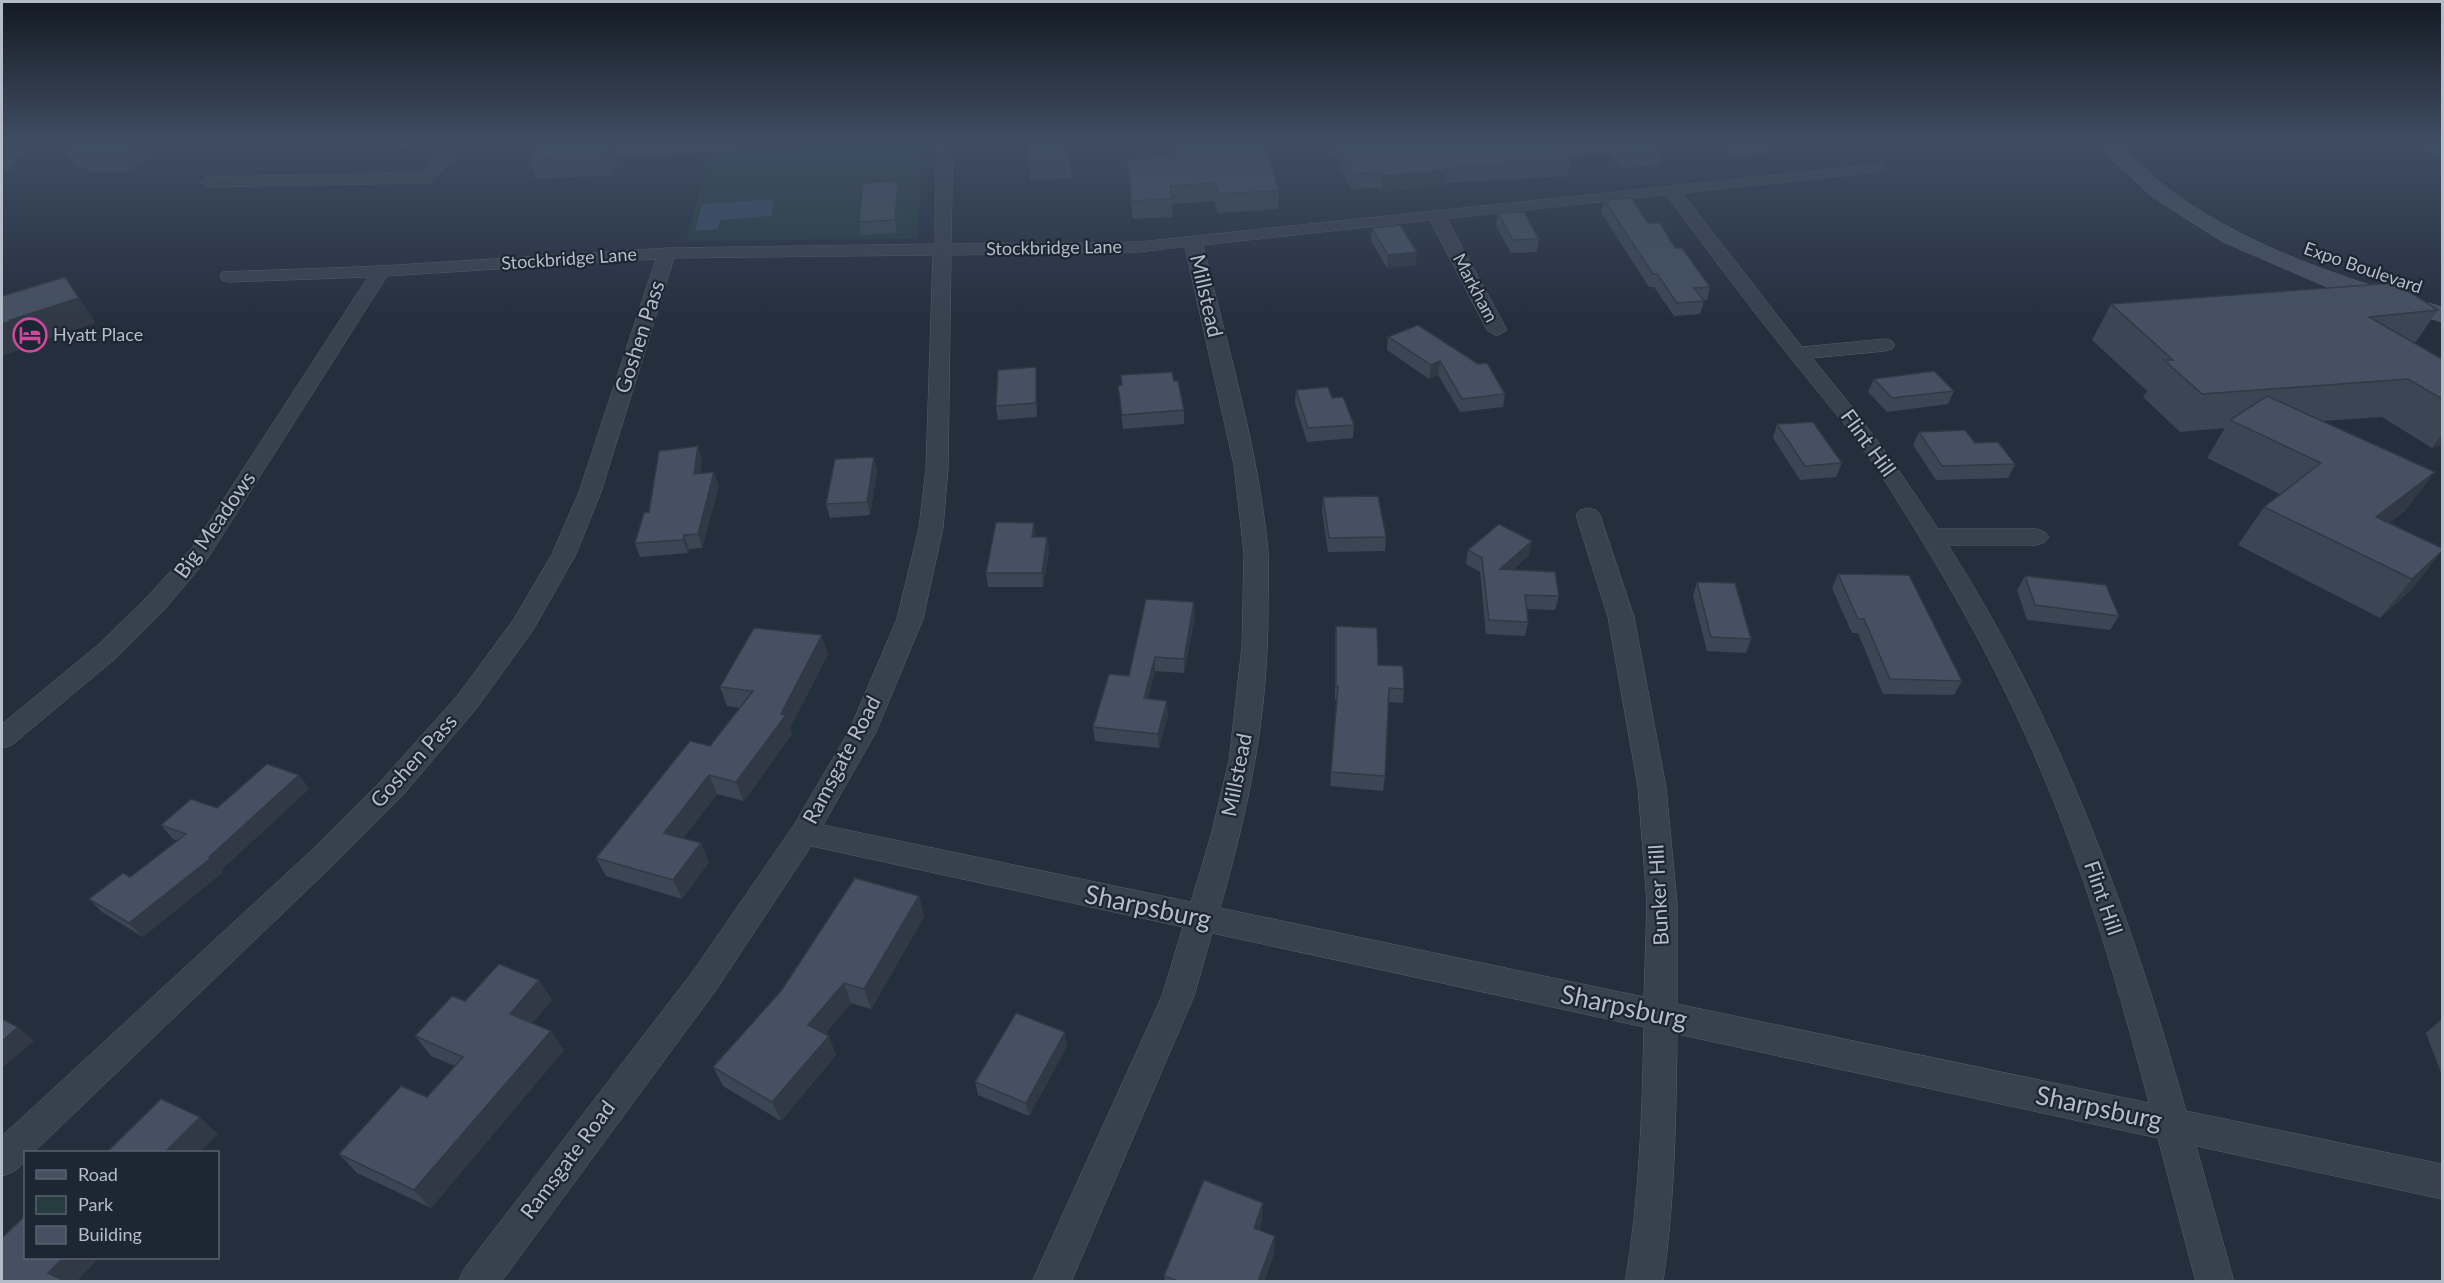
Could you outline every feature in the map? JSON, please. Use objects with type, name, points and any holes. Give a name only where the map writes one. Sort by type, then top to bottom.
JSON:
[{"type":"street","name":"Ramsgate Road","points":[[477,1281],[705,980],[804,833],[862,732],[910,619],[931,528],[937,469],[944,201]]},
{"type":"street","name":"Stockbridge Lane","points":[[229,276],[381,271],[667,253],[1138,247],[1559,201]]},
{"type":"street","name":"Flint Hill","points":[[1679,201],[1797,353],[1845,410],[1933,537],[2007,670],[2057,775],[2095,873],[2137,995],[2215,1281]]},
{"type":"street","name":"Expo Boulevard","points":[[2172,201],[2236,238],[2317,275],[2442,315]]},
{"type":"street","name":"Expo Boulevard","points":[[2211,201],[2247,223],[2314,253],[2353,268],[2442,295]]},
{"type":"street","name":"Markham","points":[[1436,214],[1497,330]]},
{"type":"street","name":"Millstead","points":[[1051,1281],[1178,996],[1225,839],[1243,761],[1255,647],[1256,553],[1245,465],[1193,242]]},
{"type":"street","name":"Goshen Pass","points":[[2,1159],[322,858],[392,788],[473,693],[524,624],[564,554],[590,492],[667,253]]},
{"type":"street","name":"Big Meadows","points":[[2,738],[64,691],[119,642],[165,596],[200,553],[381,271]]},
{"type":"street","points":[[1797,353],[1885,345]]},
{"type":"street","name":"Bunker Hill","points":[[1588,515],[1621,617],[1652,787],[1662,903],[1659,1108],[1650,1245],[1644,1281]]},
{"type":"street","points":[[1933,537],[2037,537]]},
{"type":"street","name":"Sharpsburg","points":[[804,833],[2442,1182]]},
{"type":"green space","points":[[697,201],[920,201],[918,239],[686,241]]},
{"type":"water","points":[[774,201],[771,216],[720,220],[718,229],[695,231],[702,204]]},
{"type":"building","points":[[861,201],[896,201],[895,220],[859,222]]},
{"type":"building","points":[[1605,201],[1633,201],[1648,223],[1660,223],[1675,248],[1682,248],[1710,287],[1694,288],[1704,301],[1677,303],[1657,274],[1653,274]]},
{"type":"building","points":[[1524,212],[1539,239],[1513,240],[1498,213]]},
{"type":"building","points":[[1400,225],[1417,252],[1388,255],[1372,228]]},
{"type":"building","points":[[65,277],[79,298],[2,324],[2,296]]},
{"type":"building","points":[[2396,283],[2438,310],[2369,317],[2442,359],[2442,399],[2408,379],[2202,394],[2164,360],[2173,360],[2111,304]]},
{"type":"building","points":[[1418,325],[1478,364],[1487,363],[1505,394],[1462,399],[1440,361],[1431,365],[1388,337]]},
{"type":"building","points":[[1036,367],[1036,403],[996,406],[998,370]]},
{"type":"building","points":[[1934,371],[1954,391],[1892,398],[1874,379]]},
{"type":"building","points":[[1172,372],[1174,381],[1178,381],[1184,410],[1122,415],[1118,386],[1122,385],[1121,375]]},
{"type":"building","points":[[1328,387],[1332,398],[1343,397],[1354,425],[1308,428],[1296,390]]},
{"type":"building","points":[[2267,396],[2435,472],[2376,517],[2442,548],[2442,551],[2412,579],[2264,507],[2321,463],[2230,420]]},
{"type":"building","points":[[1813,422],[1842,463],[1805,466],[1777,424]]},
{"type":"building","points":[[1965,430],[1975,443],[1998,442],[2015,464],[1942,466],[1919,432]]},
{"type":"building","points":[[698,446],[694,474],[714,472],[698,534],[684,535],[683,540],[635,543],[644,513],[649,512],[659,451]]},
{"type":"building","points":[[874,457],[867,502],[826,504],[835,459]]},
{"type":"building","points":[[1378,496],[1386,537],[1329,538],[1323,497]]},
{"type":"building","points":[[996,522],[1034,523],[1032,537],[1047,537],[1042,573],[986,573]]},
{"type":"building","points":[[1499,524],[1532,541],[1500,569],[1555,572],[1559,596],[1525,595],[1528,622],[1489,620],[1482,558],[1468,550]]},
{"type":"building","points":[[1838,574],[1909,575],[1962,681],[1890,679],[1864,619],[1858,619]]},
{"type":"building","points":[[2025,576],[2106,585],[2119,616],[2035,605]]},
{"type":"building","points":[[1697,582],[1735,583],[1751,639],[1711,637]]},
{"type":"building","points":[[1146,599],[1194,602],[1184,659],[1155,657],[1144,698],[1167,701],[1158,734],[1093,727],[1109,674],[1129,676]]},
{"type":"building","points":[[1336,626],[1377,628],[1378,665],[1403,666],[1404,689],[1389,688],[1385,776],[1331,772],[1338,686],[1336,686]]},
{"type":"building","points":[[754,628],[822,635],[781,714],[786,715],[736,782],[709,775],[664,833],[701,843],[673,880],[596,858],[690,741],[710,746],[753,691],[720,687]]},
{"type":"building","points":[[267,764],[299,775],[209,857],[211,858],[129,923],[89,899],[123,873],[130,877],[186,834],[161,825],[191,799],[217,808]]},
{"type":"building","points":[[855,878],[919,896],[864,989],[844,983],[808,1025],[829,1036],[772,1102],[713,1067],[781,991]]},
{"type":"building","points":[[499,964],[539,980],[510,1014],[551,1031],[414,1190],[339,1154],[401,1086],[427,1097],[463,1057],[415,1036],[452,996],[465,1001]]},
{"type":"building","points":[[1016,1013],[1065,1032],[1026,1103],[975,1082]]},
{"type":"building","points":[[2,1019],[18,1027],[2,1041]]},
{"type":"building","points":[[161,1099],[200,1117],[166,1151],[108,1151]]},
{"type":"building","points":[[1204,1180],[1263,1203],[1254,1228],[1275,1236],[1258,1281],[1178,1281],[1164,1276]]},
{"type":"building","points":[[24,1217],[24,1259],[62,1259],[48,1273],[65,1281],[2,1281],[2,1238]]},
{"type":"place","name":"Hyatt Place","points":[[30,335]]}]
